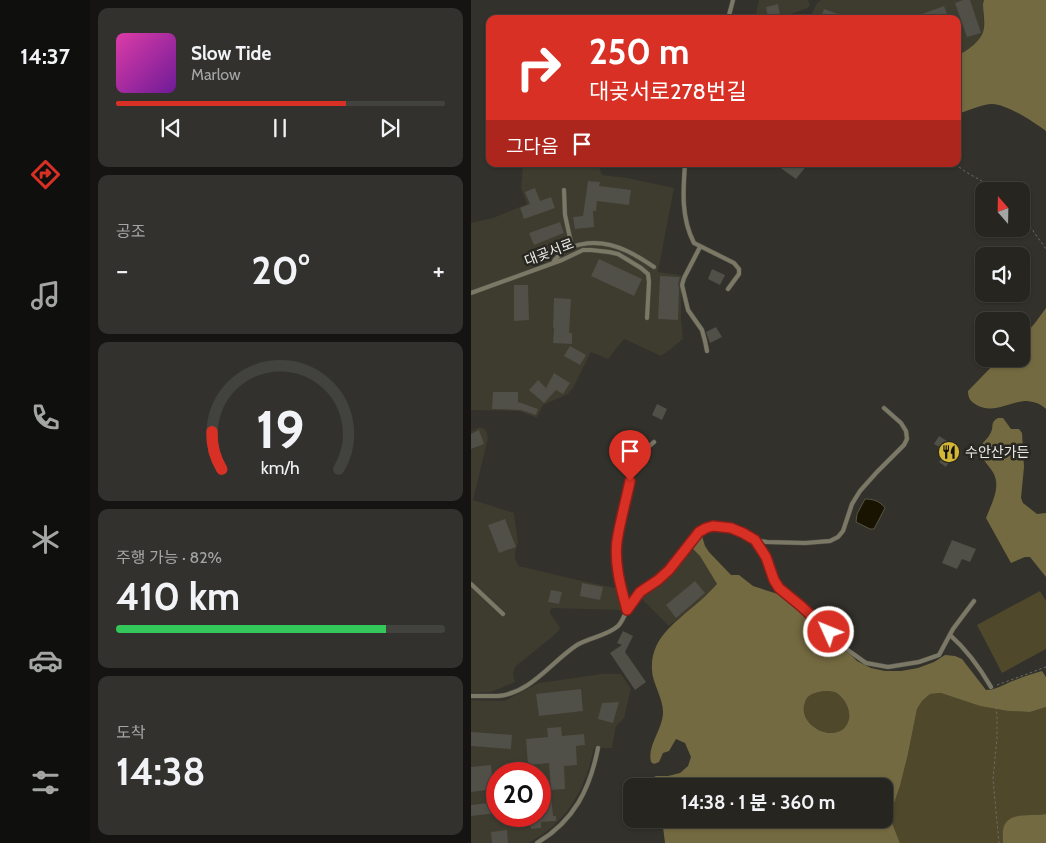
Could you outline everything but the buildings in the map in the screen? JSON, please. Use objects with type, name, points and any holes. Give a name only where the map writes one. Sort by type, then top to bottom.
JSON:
[{"type":"lane","points":[[729,15],[733,0]]},
{"type":"lane","points":[[685,167],[683,200],[686,218],[694,243],[734,263],[739,269],[739,274],[727,289]]},
{"type":"lane","points":[[564,190],[565,215],[572,247]]},
{"type":"lane","points":[[552,263],[560,254],[572,247],[584,243],[596,243],[613,245],[654,267]]},
{"type":"lane","points":[[700,247],[682,285],[688,310],[702,330],[707,351]]},
{"type":"lane","name":"대곶서로","points":[[471,293],[583,250],[609,252],[629,260],[648,274],[647,318]]},
{"type":"lane","points":[[471,696],[499,696],[527,686],[571,649],[617,627],[640,592],[664,575],[681,557],[699,532],[706,528],[713,526],[731,528],[755,540],[776,543],[830,541],[838,536],[843,530],[852,504],[860,492],[877,472],[905,445],[907,439],[906,431],[901,423],[884,408]]},
{"type":"lane","points":[[627,610],[617,558],[617,542],[633,469],[638,459],[654,442]]},
{"type":"lane","points":[[755,540],[766,557],[774,580],[779,588],[843,646],[866,663],[888,666],[919,662],[939,655],[973,601]]},
{"type":"lane","points":[[471,584],[503,614]]},
{"type":"lane","points":[[950,635],[959,643],[991,687]]},
{"type":"lane","points":[[537,843],[563,823],[582,798],[592,774],[598,748]]},
{"type":"path","points":[[959,167],[983,182]]},
{"type":"path","points":[[1030,227],[1046,249]]},
{"type":"path","points":[[999,843],[993,779],[997,717],[991,687],[1046,667]]},
{"type":"shaded area","points":[[759,0],[808,0],[810,5],[808,8],[789,15],[755,15]]},
{"type":"shaded area","points":[[821,0],[984,0],[984,29],[979,40],[961,53],[961,15],[811,15],[817,3]]},
{"type":"shaded area","points":[[984,0],[1046,0],[1046,131],[1019,114],[997,105],[991,104],[961,113],[961,54],[974,45],[983,33]]},
{"type":"shaded area","points":[[523,167],[599,167],[602,175],[628,178],[674,188],[658,272],[681,275],[683,339],[661,356],[624,339],[608,359],[591,352],[573,388],[568,394],[543,405],[537,418],[519,411],[471,410],[471,223],[493,218],[527,204],[521,188]]},
{"type":"shaded area","points":[[1046,308],[1046,409],[1039,404],[1027,401],[993,408],[981,407],[973,403],[968,395],[968,391],[991,367],[1030,367],[1030,329]]},
{"type":"shaded area","points":[[998,418],[1003,418],[1011,429],[1019,429],[1022,433],[1024,467],[1021,498],[1023,503],[1037,514],[1046,513],[1046,577],[1030,557],[1025,557],[1011,563],[986,518],[995,495],[996,481],[995,476],[981,454],[981,449],[991,432],[993,423]]},
{"type":"shaded area","points":[[478,428],[486,430],[488,438],[473,500],[514,513],[518,542],[515,558],[519,567],[615,588],[618,590],[623,606],[621,610],[552,608],[550,613],[560,629],[516,666],[513,674],[515,682],[491,692],[471,693],[471,431]]},
{"type":"shaded area","points":[[865,499],[876,501],[885,508],[874,529],[856,522],[857,514]]},
{"type":"shaded area","points":[[702,536],[709,552],[731,575],[739,575],[753,586],[787,597],[798,603],[857,661],[871,668],[885,671],[901,671],[918,668],[934,662],[945,655],[955,656],[962,659],[986,690],[995,689],[1042,671],[1046,677],[1046,707],[1030,712],[1008,711],[980,706],[941,693],[930,694],[917,709],[908,754],[893,806],[893,778],[652,778],[680,773],[688,766],[691,757],[685,743],[676,739],[669,751],[663,753],[659,762],[654,764],[651,762],[651,750],[663,714],[662,703],[652,670],[656,648],[667,630],[717,584],[700,556],[693,549]],"holes":[[[822,691],[838,694],[846,703],[849,718],[843,729],[829,733],[821,731],[808,721],[804,714],[804,706],[808,697],[814,693]]]},
{"type":"shaded area","points":[[693,549],[700,556],[717,584],[703,599],[669,626],[640,597],[674,571]]},
{"type":"shaded area","points":[[1040,591],[1046,601],[1046,649],[1002,673],[977,625]]},
{"type":"shaded area","points":[[601,674],[621,674],[631,689],[624,718],[616,726],[612,748],[594,748],[581,789],[567,812],[552,827],[529,843],[471,843],[471,700],[504,701],[539,683]]},
{"type":"shaded area","points":[[824,691],[838,694],[847,707],[848,722],[843,729],[837,732],[821,731],[808,721],[804,714],[807,698],[812,694]]},
{"type":"shaded area","points":[[941,693],[980,706],[1008,711],[1030,712],[1046,707],[1046,814],[1014,817],[1002,835],[1003,843],[900,843],[893,826],[893,806],[908,754],[917,709],[930,694]]},
{"type":"shaded area","points":[[1046,814],[1046,843],[1003,843],[1003,832],[1009,820],[1014,817]]},
{"type":"shaded area","points":[[893,826],[900,843],[665,843],[663,828],[893,828]]},
{"type":"place","name":"수안산가든","points":[[949,452]]},
{"type":"route","points":[[630,481],[617,542],[617,558],[627,610],[640,592],[664,575],[681,557],[699,532],[713,526],[731,528],[755,540],[766,557],[774,580],[779,588],[829,632]]}]
